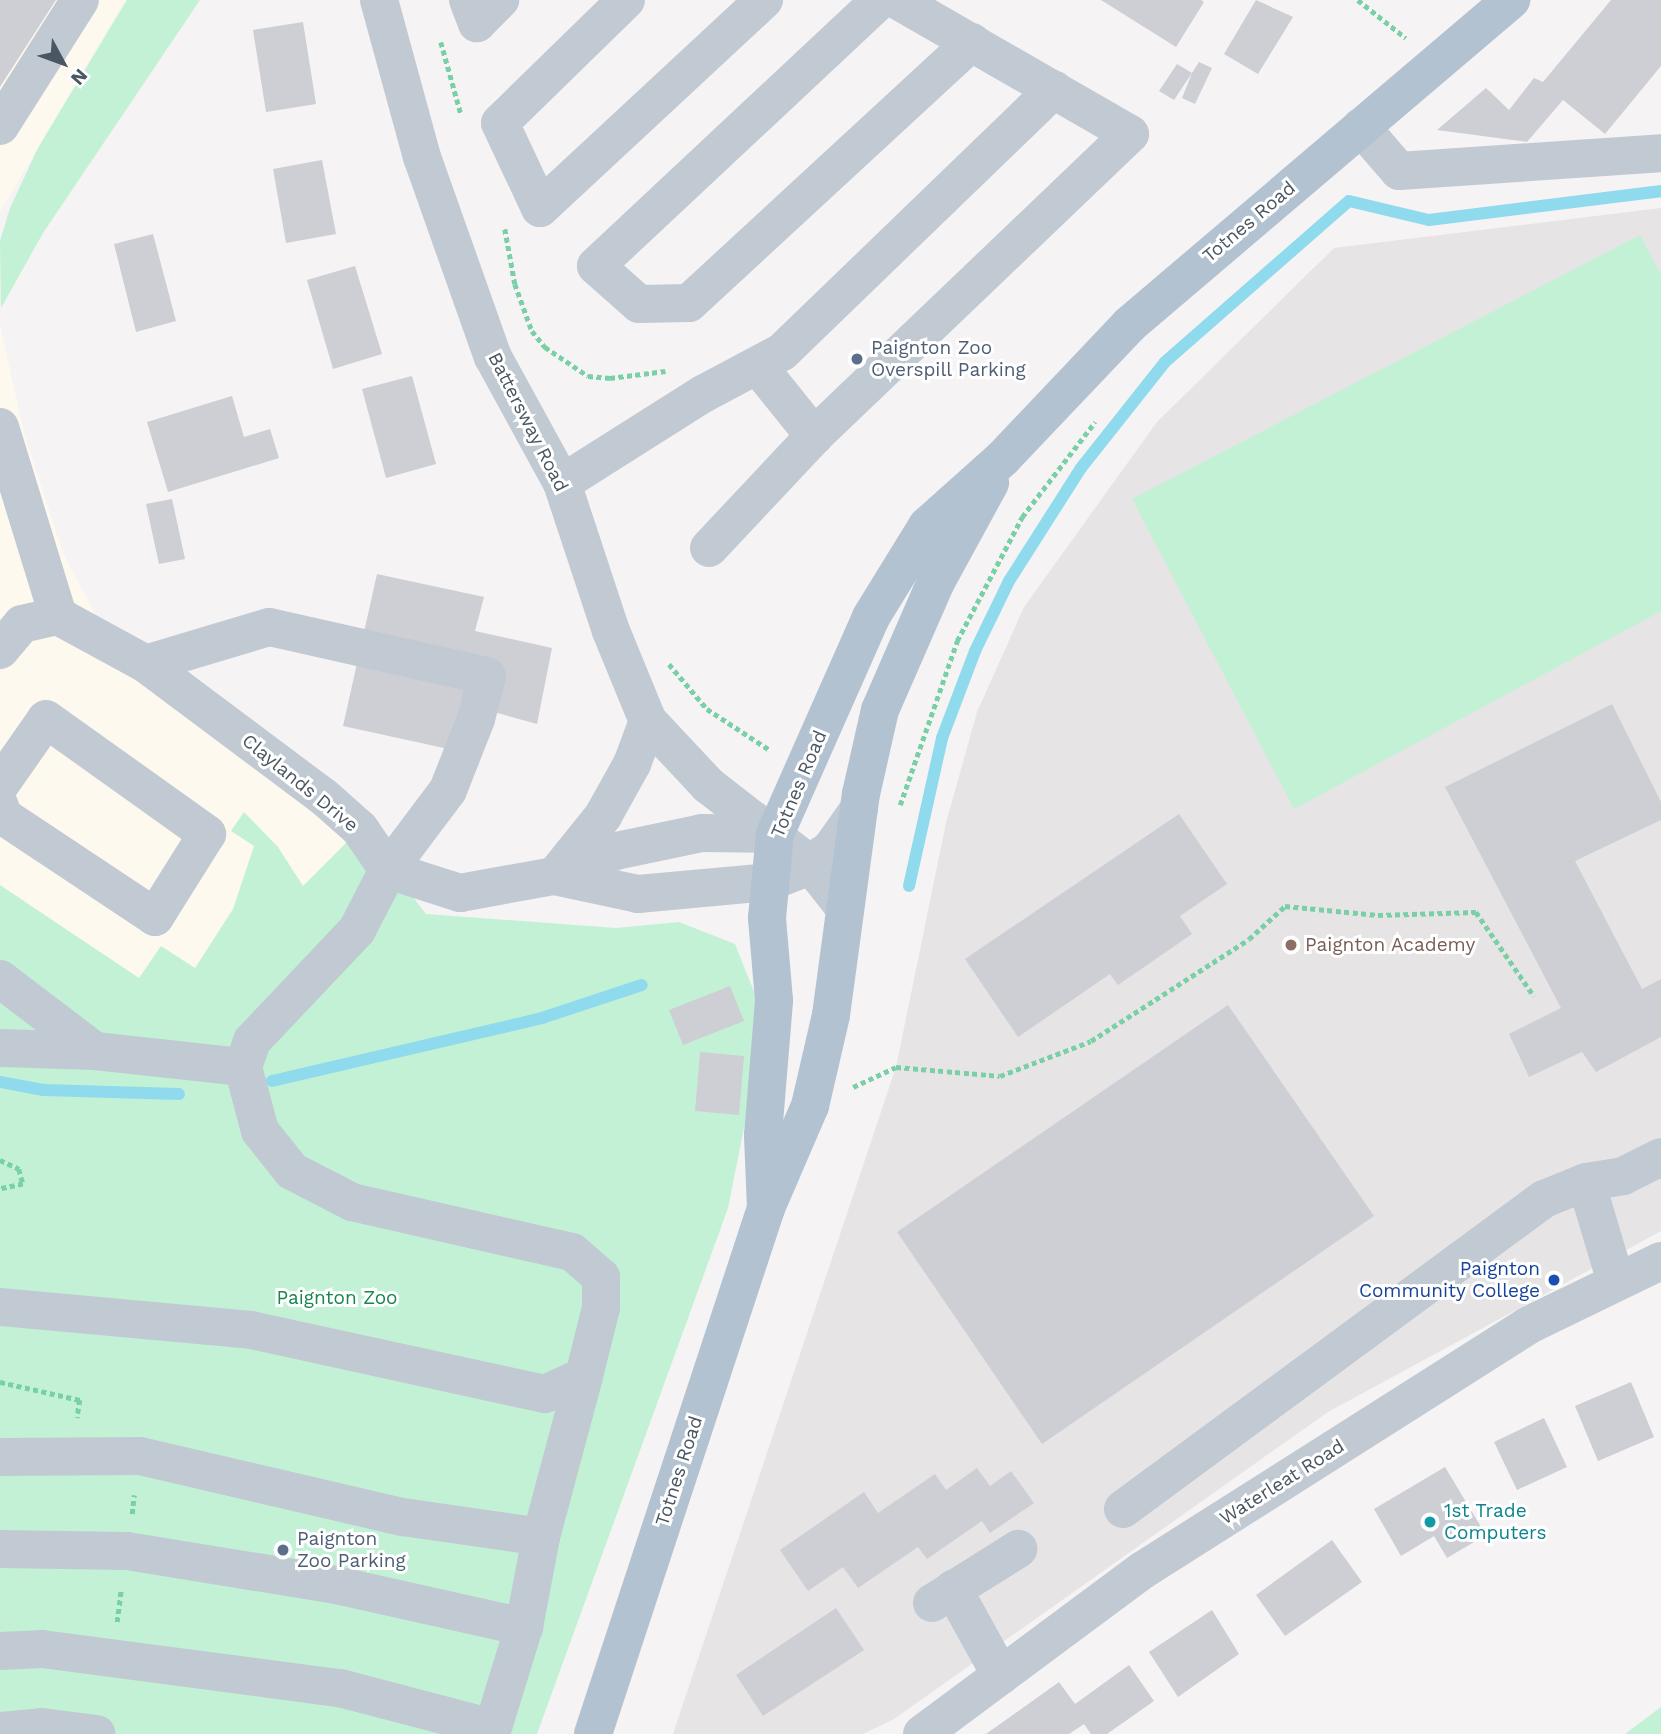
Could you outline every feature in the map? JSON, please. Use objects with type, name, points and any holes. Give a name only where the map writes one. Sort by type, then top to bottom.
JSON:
[{"type":"main road","name":"Totnes Road","points":[[766,1208],[763,1135],[774,1000],[767,918],[775,834],[871,617],[927,526],[1002,459],[1129,325],[1361,127],[1440,64],[1511,0]]},
{"type":"main road","name":"Totnes Road","points":[[593,1734],[766,1208],[810,1106],[831,1015],[859,809],[880,710],[936,582],[1002,459]]},
{"type":"street","points":[[0,126],[80,0]]},
{"type":"street","name":"Battersway Road","points":[[379,0],[422,157],[493,357],[562,483],[611,631],[648,722],[708,785],[775,834],[810,864],[844,907]]},
{"type":"street","points":[[468,0],[477,23],[500,0]]},
{"type":"street","points":[[626,0],[500,122],[540,208],[764,0]]},
{"type":"street","points":[[880,0],[596,266],[639,304],[689,303],[972,42]]},
{"type":"street","points":[[709,548],[814,436],[1130,134],[897,0]]},
{"type":"street","points":[[562,483],[703,394],[782,352],[1054,89]]},
{"type":"street","points":[[1361,127],[1399,171],[1661,153]]},
{"type":"street","points":[[758,366],[814,436]]},
{"type":"street","points":[[0,427],[58,616],[22,624],[0,650]]},
{"type":"street","name":"Claylands Drive","points":[[58,616],[146,664],[324,797],[360,829],[388,870]]},
{"type":"street","points":[[0,1651],[42,1649],[340,1688],[492,1731],[524,1627],[541,1537],[601,1308],[601,1277],[572,1252],[352,1202],[311,1184],[292,1171],[260,1131],[243,1067],[252,1041],[357,930],[388,870],[448,790],[476,719],[487,676],[269,627],[146,664]]},
{"type":"street","points":[[0,785],[46,719],[207,834],[155,917],[3,816],[0,806]]},
{"type":"street","points":[[554,876],[603,816],[632,764],[648,722]]},
{"type":"street","points":[[554,876],[638,894],[770,882],[810,864],[830,850],[859,809]]},
{"type":"street","points":[[388,870],[460,892],[554,876],[616,852],[702,833],[775,834]]},
{"type":"street","points":[[0,979],[95,1051]]},
{"type":"street","points":[[0,1048],[95,1051],[243,1067]]},
{"type":"street","points":[[1124,1509],[1544,1199],[1586,1182],[1623,1176],[1661,1157]]},
{"type":"street","points":[[1586,1182],[1616,1282]]},
{"type":"street","name":"Waterleat Road","points":[[922,1734],[1143,1570],[1527,1326],[1661,1261]]},
{"type":"street","points":[[0,1307],[251,1330],[545,1394],[584,1376]]},
{"type":"street","points":[[0,1457],[140,1456],[403,1517],[541,1537]]},
{"type":"street","points":[[0,1549],[127,1550],[336,1585],[524,1627]]},
{"type":"street","points":[[1001,1676],[942,1596],[1018,1549]]},
{"type":"street","points":[[0,1731],[42,1727],[97,1734]]},
{"type":"path","points":[[1358,0],[1440,64]]},
{"type":"path","points":[[810,1106],[896,1067],[1000,1076],[1091,1041],[1249,939],[1285,906],[1378,915],[1476,912],[1534,996]]},
{"type":"path","points":[[0,1160],[19,1169],[23,1184],[0,1189]]},
{"type":"path","points":[[0,1382],[80,1400],[70,1458]]},
{"type":"path","points":[[112,1658],[140,1456]]},
{"type":"shaded area","points":[[0,0],[125,0],[0,212]]},
{"type":"shaded area","name":"Paignton Academy","points":[[1661,208],[1661,1231],[1328,1412],[894,1719],[863,1734],[673,1734],[896,1067],[946,823],[977,712],[1024,607],[1157,422],[1334,248]]},
{"type":"shaded area","points":[[0,325],[24,433],[63,553],[110,642],[360,829],[200,991],[139,978],[0,886]]},
{"type":"green space","points":[[127,0],[200,0],[43,233],[1,308],[0,241],[10,208],[38,148]]},
{"type":"green space","points":[[1640,235],[1661,275],[1661,611],[1294,809],[1132,499]]},
{"type":"green space","name":"Paignton Zoo","points":[[244,812],[278,847],[303,886],[360,829],[426,914],[616,928],[679,922],[735,944],[757,999],[745,1123],[728,1208],[537,1734],[0,1734],[0,885],[139,978],[161,946],[195,968],[233,909],[254,846],[231,831]]},
{"type":"green space","points":[[1661,1707],[1661,1734],[1625,1734]]},
{"type":"building","points":[[0,0],[56,0],[0,87]]},
{"type":"building","points":[[1101,0],[1201,0],[1204,2],[1176,47]]},
{"type":"building","points":[[1256,0],[1293,17],[1258,74],[1224,54]]},
{"type":"building","points":[[1611,0],[1661,0],[1661,66],[1605,134],[1563,100],[1527,142],[1437,130],[1486,88],[1509,110],[1534,78],[1543,82]]},
{"type":"building","points":[[303,22],[316,104],[266,112],[253,30]]},
{"type":"building","points":[[1199,62],[1212,68],[1195,104],[1182,98]]},
{"type":"building","points":[[1177,64],[1192,73],[1174,100],[1159,91]]},
{"type":"building","points":[[322,160],[336,234],[286,243],[273,169]]},
{"type":"building","points":[[153,234],[176,321],[136,332],[114,244]]},
{"type":"building","points":[[355,266],[382,354],[333,369],[307,280]]},
{"type":"building","points":[[412,376],[436,464],[386,478],[362,389]]},
{"type":"building","points":[[232,396],[244,437],[270,429],[279,458],[168,492],[147,422]]},
{"type":"building","points":[[172,499],[185,559],[159,564],[146,504]]},
{"type":"building","points":[[377,574],[484,597],[475,631],[552,648],[537,724],[494,712],[453,750],[343,726]]},
{"type":"building","points":[[1612,704],[1661,802],[1661,820],[1575,861],[1642,989],[1661,979],[1661,1037],[1596,1072],[1582,1052],[1529,1077],[1509,1034],[1561,1008],[1445,787]]},
{"type":"building","points":[[1179,814],[1227,884],[1180,916],[1192,934],[1118,985],[1110,974],[1018,1037],[965,959]]},
{"type":"building","points":[[730,986],[744,1021],[683,1045],[669,1010]]},
{"type":"building","points":[[1228,1005],[1374,1216],[1042,1444],[897,1232]]},
{"type":"building","points":[[700,1052],[744,1056],[739,1115],[695,1111]]},
{"type":"building","points":[[1631,1382],[1654,1437],[1598,1461],[1575,1406]]},
{"type":"building","points":[[1544,1418],[1567,1467],[1517,1490],[1494,1442]]},
{"type":"building","name":"1st Trade Computers","points":[[1445,1467],[1486,1535],[1447,1558],[1434,1536],[1401,1556],[1374,1509]]},
{"type":"building","points":[[977,1468],[990,1486],[1011,1471],[1034,1503],[990,1533],[982,1521],[927,1559],[918,1547],[858,1588],[843,1567],[808,1591],[780,1550],[864,1492],[878,1513],[935,1474],[946,1490]]},
{"type":"building","points":[[1332,1540],[1362,1582],[1285,1636],[1256,1595]]},
{"type":"building","points":[[836,1608],[864,1650],[763,1716],[736,1675]]},
{"type":"building","points":[[1212,1610],[1239,1654],[1178,1697],[1149,1652]]},
{"type":"building","points":[[1129,1665],[1154,1701],[1107,1734],[1091,1734],[1084,1724],[1069,1734],[986,1734],[1059,1682],[1075,1704]]},
{"type":"waterway","points":[[909,886],[942,738],[975,651],[1009,581],[1081,468],[1165,362],[1349,201],[1429,220],[1661,191]]},
{"type":"waterway","points":[[272,1081],[542,1018],[642,985]]},
{"type":"waterway","points":[[0,1082],[43,1090],[179,1094]]},
{"type":"place","name":"Paignton Zoo Overspill Parking","points":[[857,359]]},
{"type":"place","name":"Paignton Academy","points":[[1291,945]]},
{"type":"place","name":"Paignton Community College","points":[[1554,1280]]},
{"type":"place","name":"1st Trade Computers","points":[[1430,1522]]},
{"type":"place","name":"Paignton Zoo Parking","points":[[283,1550]]}]
